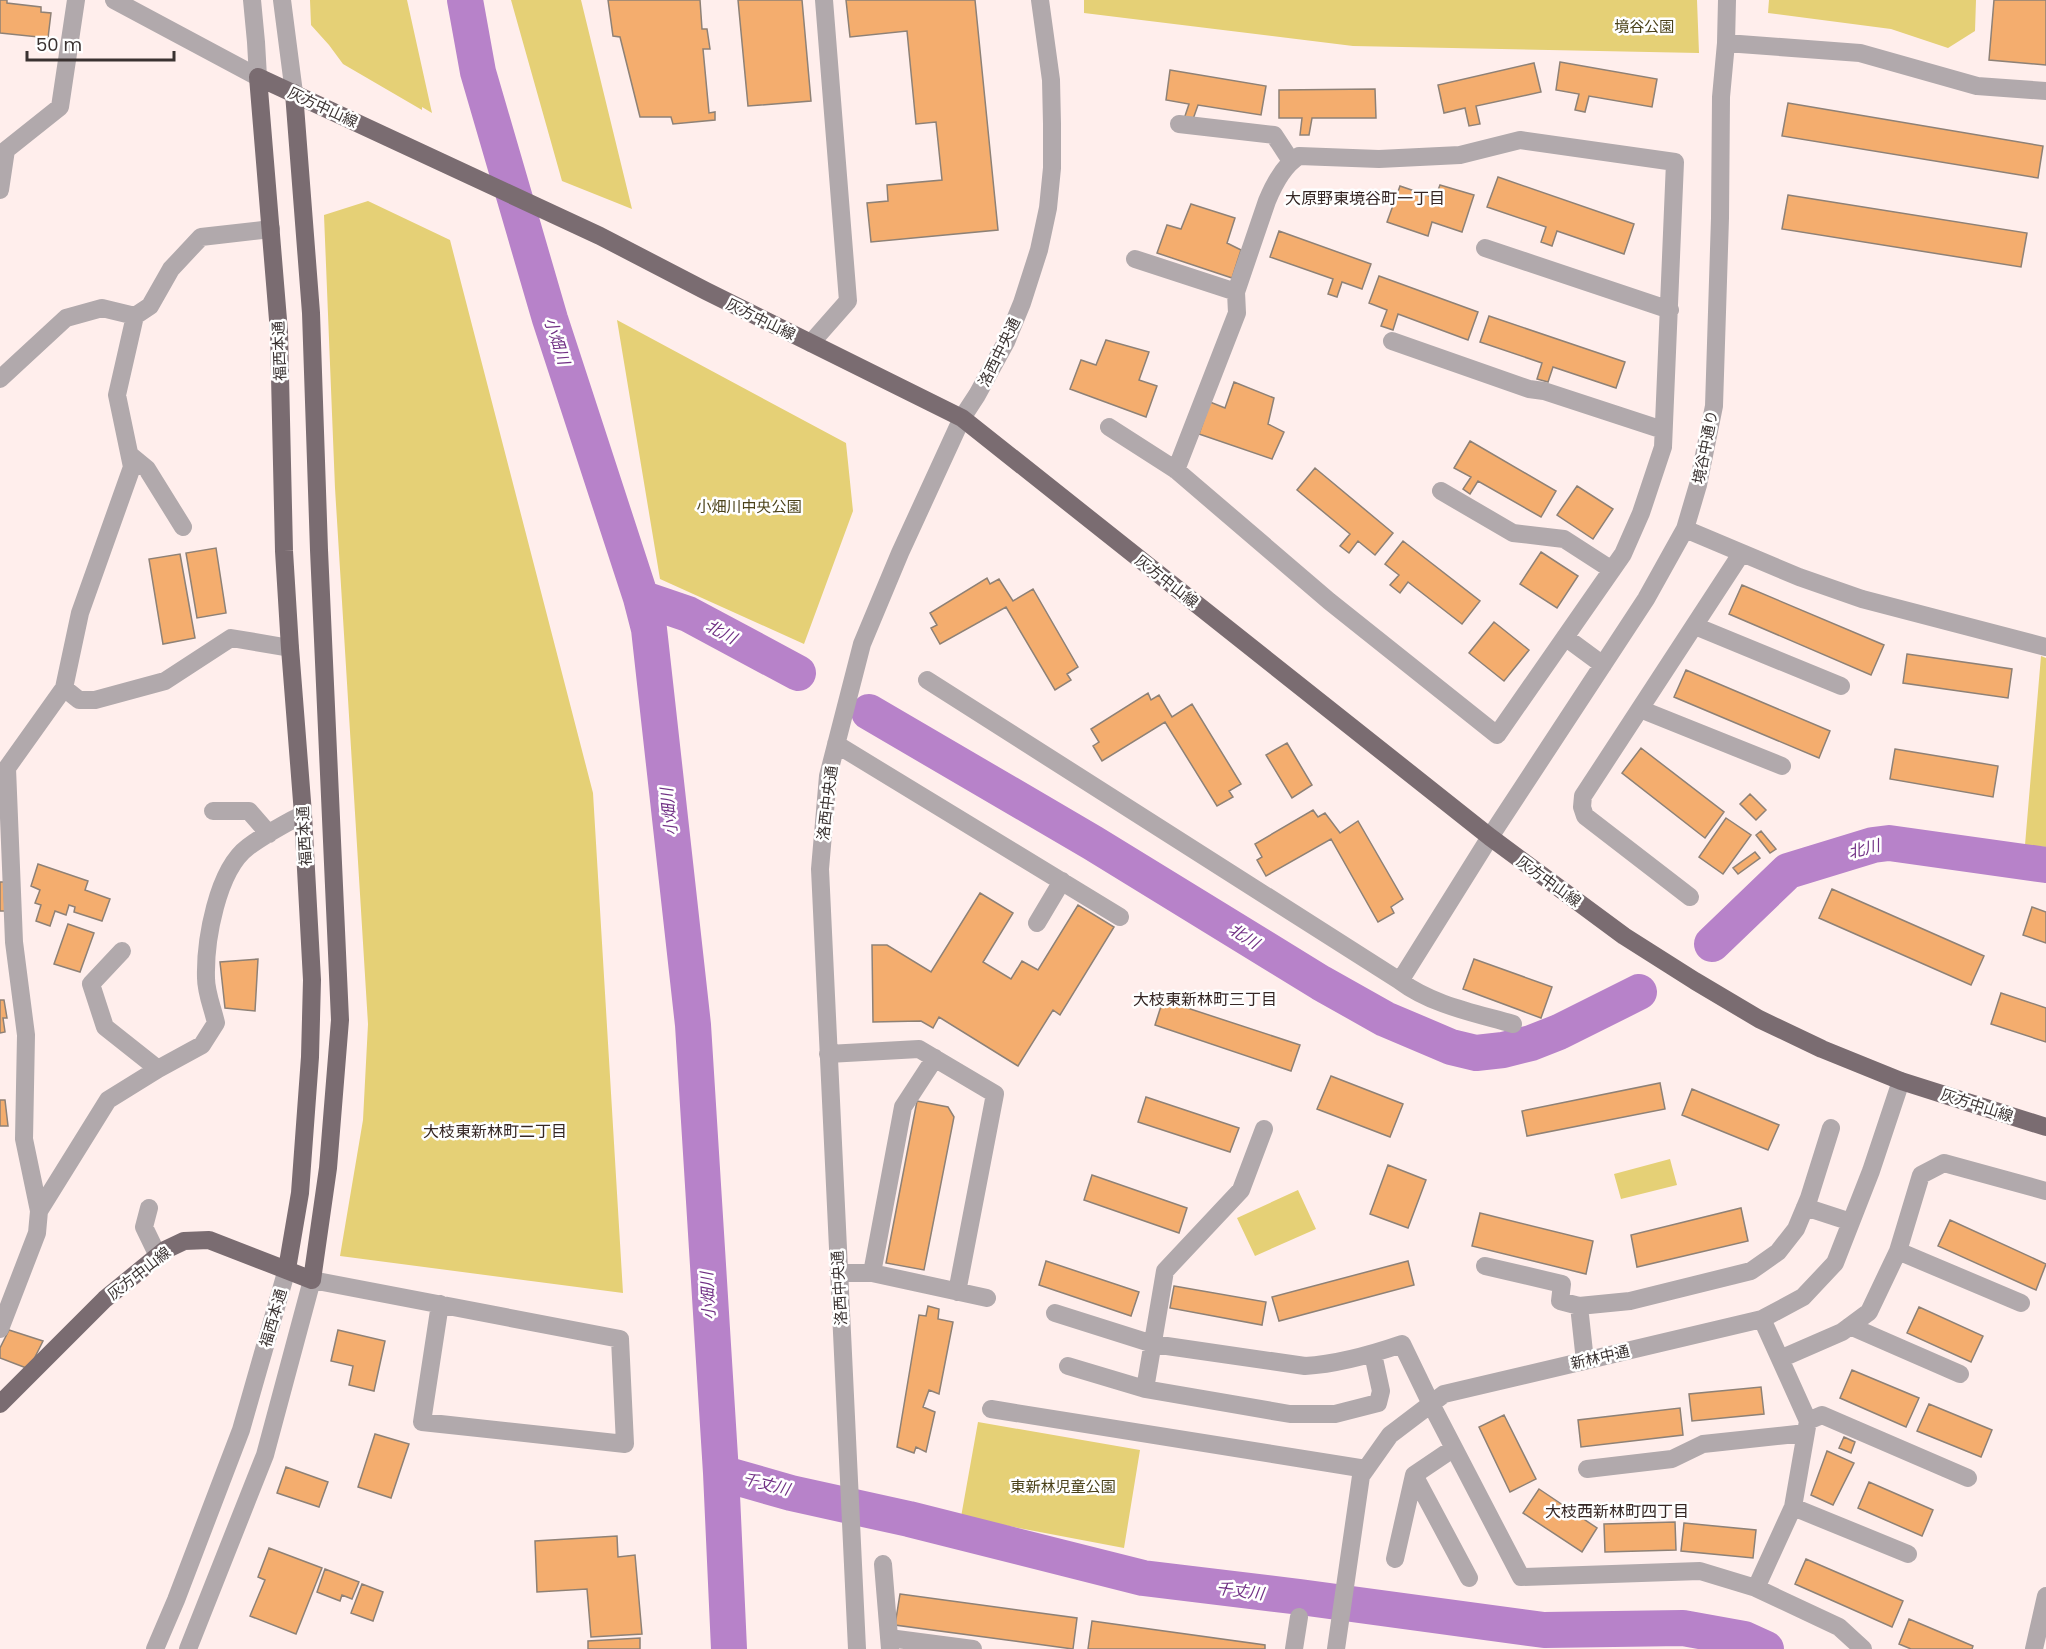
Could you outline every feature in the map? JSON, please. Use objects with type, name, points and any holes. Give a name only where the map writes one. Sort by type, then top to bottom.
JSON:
[{"type":"main road","name":"灰方中山線","points":[[258,77],[600,236],[962,418],[1490,837],[1624,936],[1759,1019],[1822,1049],[1901,1081],[2046,1127]]},
{"type":"main road","name":"福西本通","points":[[258,77],[279,332],[284,551],[303,814],[312,980],[310,1057],[300,1193],[287,1269]]},
{"type":"main road","name":"福西本通","points":[[294,93],[302,169],[311,313],[319,562],[340,1020],[328,1168],[312,1280]]},
{"type":"main road","name":"灰方中山線","points":[[0,1404],[105,1299],[158,1256],[184,1241],[210,1240],[312,1280]]},
{"type":"street","points":[[0,190],[6,150],[60,107],[76,0]]},
{"type":"street","points":[[114,0],[258,77]]},
{"type":"street","name":"福西本通","points":[[252,0],[258,77]]},
{"type":"street","name":"福西本通","points":[[282,0],[294,93]]},
{"type":"street","points":[[811,343],[848,301],[824,0]]},
{"type":"street","name":"洛西中央通","points":[[857,1649],[820,869],[828,776],[862,644],[900,553],[962,418],[1006,342],[1022,303],[1039,250],[1048,207],[1052,168],[1050,80],[1040,0]]},
{"type":"street","name":"境谷中通り","points":[[1400,981],[1490,837],[1646,599],[1685,529],[1698,485],[1713,406],[1720,218],[1720,105],[1726,43],[1727,0]]},
{"type":"street","points":[[1726,43],[1860,53],[1977,86],[2046,91]]},
{"type":"street","points":[[1179,124],[1274,135],[1291,161]]},
{"type":"street","points":[[1109,427],[1176,470],[1329,601],[1497,735],[1623,554],[1641,513],[1663,447],[1675,162],[1520,140],[1460,155],[1379,159],[1299,156],[1291,161],[1273,186],[1267,201],[1236,292],[1237,313],[1176,470]]},
{"type":"street","points":[[0,1329],[7,1291],[37,1233],[39,1211],[24,1139],[26,1035],[7,943],[4,764],[64,688],[80,613],[132,467],[117,395],[135,316],[150,306],[171,268],[201,237],[271,229]]},
{"type":"street","points":[[1485,248],[1670,310]]},
{"type":"street","points":[[1135,259],[1236,292]]},
{"type":"street","points":[[0,379],[66,318],[102,308],[135,316]]},
{"type":"street","points":[[1392,341],[1529,389],[1544,391],[1663,430]]},
{"type":"street","points":[[129,454],[147,469],[183,527]]},
{"type":"street","points":[[1441,491],[1513,533],[1564,539],[1612,570]]},
{"type":"street","points":[[1685,529],[1799,577],[1862,599],[2046,647]]},
{"type":"street","points":[[1690,897],[1585,816],[1582,807],[1583,796],[1741,554]]},
{"type":"street","points":[[1695,626],[1841,686]]},
{"type":"street","points":[[1565,637],[1603,665]]},
{"type":"street","points":[[64,688],[79,700],[95,700],[165,681],[231,638],[290,648]]},
{"type":"street","points":[[927,680],[1413,991],[1430,999],[1513,1024]]},
{"type":"street","points":[[1640,709],[1782,766]]},
{"type":"street","points":[[836,744],[1120,917]]},
{"type":"street","points":[[213,811],[249,811],[269,834]]},
{"type":"street","points":[[39,1211],[108,1100],[201,1045],[216,1023],[206,980],[208,943],[216,905],[230,868],[247,847],[303,814]]},
{"type":"street","points":[[1037,923],[1062,881]]},
{"type":"street","points":[[122,951],[91,984],[105,1027],[158,1069]]},
{"type":"street","points":[[828,1053],[919,1049],[994,1094],[957,1293]]},
{"type":"street","points":[[872,1273],[903,1107],[935,1058]]},
{"type":"street","name":"新林中通","points":[[1336,1649],[1361,1476],[1389,1434],[1444,1394],[1762,1318],[1803,1297],[1835,1263],[1871,1171],[1901,1081]]},
{"type":"street","points":[[1485,1266],[1562,1284],[1560,1302],[1579,1306],[1630,1301],[1751,1271],[1778,1252],[1796,1229],[1831,1128]]},
{"type":"street","points":[[1146,1389],[1165,1271],[1241,1190],[1264,1129]]},
{"type":"street","points":[[1780,1359],[1842,1332],[1869,1312],[1898,1251],[1921,1175],[1944,1163],[2046,1191]]},
{"type":"street","points":[[1805,1207],[1851,1222]]},
{"type":"street","points":[[149,1208],[144,1227],[158,1256]]},
{"type":"street","points":[[1898,1251],[2021,1303]]},
{"type":"street","name":"福西本通","points":[[155,1649],[241,1430],[287,1269]]},
{"type":"street","points":[[838,1274],[872,1273],[987,1298]]},
{"type":"street","points":[[312,1280],[440,1304],[620,1339],[625,1444],[422,1422],[440,1304]]},
{"type":"street","name":"福西本通","points":[[188,1649],[265,1455],[312,1280]]},
{"type":"street","points":[[1579,1306],[1585,1361]]},
{"type":"street","points":[[1055,1313],[1153,1344],[1305,1366],[1329,1365],[1402,1344],[1521,1577],[1700,1571],[1730,1578],[1756,1588],[1839,1627],[1863,1649]]},
{"type":"street","points":[[1756,1588],[1793,1507],[1807,1427],[1762,1318]]},
{"type":"street","points":[[1850,1326],[1960,1374]]},
{"type":"street","points":[[1068,1366],[1146,1389],[1290,1414],[1335,1414],[1378,1403],[1381,1391],[1373,1354]]},
{"type":"street","points":[[991,1409],[1366,1469]]},
{"type":"street","points":[[1587,1469],[1672,1459],[1703,1444],[1807,1427],[1822,1415],[1968,1478]]},
{"type":"street","points":[[1395,1559],[1414,1476],[1454,1448]]},
{"type":"street","points":[[1414,1476],[1469,1578]]},
{"type":"street","points":[[1793,1507],[1908,1554]]},
{"type":"street","points":[[883,1564],[890,1643],[973,1649]]},
{"type":"street","points":[[2034,1649],[2043,1622],[2046,1596]]},
{"type":"street","points":[[1294,1649],[1299,1617]]},
{"type":"green space","points":[[310,0],[407,0],[432,113],[422,107],[422,110],[343,64],[311,25]]},
{"type":"green space","points":[[511,0],[581,0],[632,209],[562,181]]},
{"type":"green space","name":"境谷公園","points":[[1084,0],[1697,0],[1699,53],[1353,46],[1084,13]]},
{"type":"green space","points":[[1769,0],[1976,0],[1975,31],[1948,48],[1891,29],[1768,13]]},
{"type":"green space","points":[[368,201],[450,240],[593,793],[623,1293],[340,1256],[363,1120],[368,1024],[335,488],[324,215]]},
{"type":"green space","name":"小畑川中央公園","points":[[617,320],[846,443],[853,511],[804,644],[660,579]]},
{"type":"green space","points":[[2041,656],[2046,658],[2046,847],[2025,845]]},
{"type":"green space","points":[[1670,1159],[1677,1185],[1621,1199],[1614,1174]]},
{"type":"green space","points":[[1298,1190],[1316,1229],[1255,1256],[1237,1218]]},
{"type":"green space","name":"東新林児童公園","points":[[978,1422],[1140,1450],[1124,1548],[961,1517]]},
{"type":"building","points":[[0,0],[41,7],[41,12],[51,13],[48,38],[0,33]]},
{"type":"building","points":[[608,0],[700,0],[702,29],[707,29],[710,49],[703,49],[709,113],[715,112],[715,120],[673,124],[671,117],[640,117],[620,37],[613,36]]},
{"type":"building","points":[[738,0],[802,0],[811,101],[748,106]]},
{"type":"building","points":[[846,0],[975,0],[998,230],[871,242],[867,203],[888,201],[887,185],[942,180],[936,122],[916,124],[907,31],[850,37]]},
{"type":"building","points":[[1994,0],[2046,0],[2046,65],[1989,60]]},
{"type":"building","points":[[1560,62],[1657,79],[1652,107],[1589,96],[1585,112],[1575,110],[1579,94],[1556,90]]},
{"type":"building","points":[[1534,63],[1541,92],[1476,106],[1480,124],[1469,126],[1465,108],[1444,113],[1438,85]]},
{"type":"building","points":[[1170,70],[1266,86],[1261,115],[1198,105],[1192,122],[1184,119],[1189,104],[1166,100]]},
{"type":"building","points":[[1375,89],[1376,118],[1312,118],[1309,135],[1300,135],[1302,118],[1279,118],[1279,90]]},
{"type":"building","points":[[1788,103],[2043,146],[2038,178],[1782,136]]},
{"type":"building","points":[[1498,177],[1634,224],[1624,254],[1557,231],[1552,246],[1541,242],[1546,227],[1487,207]]},
{"type":"building","points":[[1440,185],[1474,195],[1462,232],[1432,222],[1428,236],[1387,222],[1400,186],[1435,198]]},
{"type":"building","points":[[1788,195],[2027,233],[2021,267],[1782,229]]},
{"type":"building","points":[[1191,204],[1235,218],[1227,243],[1241,250],[1232,278],[1157,253],[1167,225],[1181,229]]},
{"type":"building","points":[[1279,231],[1371,264],[1362,289],[1342,282],[1337,297],[1328,294],[1333,279],[1270,257]]},
{"type":"building","points":[[1379,276],[1478,312],[1468,340],[1398,314],[1393,330],[1381,326],[1387,310],[1369,303]]},
{"type":"building","points":[[1489,316],[1625,362],[1616,388],[1553,367],[1548,382],[1537,379],[1542,363],[1480,342]]},
{"type":"building","points":[[1106,340],[1149,352],[1139,380],[1157,386],[1146,417],[1070,389],[1081,360],[1096,365]]},
{"type":"building","points":[[1234,382],[1274,398],[1268,424],[1284,432],[1272,459],[1199,434],[1210,402],[1225,408]]},
{"type":"building","points":[[1470,441],[1556,491],[1541,517],[1478,481],[1470,494],[1463,489],[1471,477],[1454,468]]},
{"type":"building","points":[[1315,468],[1393,533],[1375,555],[1358,541],[1349,553],[1340,546],[1350,534],[1297,490]]},
{"type":"building","points":[[1577,486],[1613,509],[1593,539],[1557,515]]},
{"type":"building","points":[[1403,541],[1480,601],[1462,624],[1408,582],[1400,593],[1390,585],[1399,575],[1385,564]]},
{"type":"building","points":[[216,548],[226,613],[197,618],[186,553]]},
{"type":"building","points":[[1541,552],[1578,576],[1557,608],[1520,584]]},
{"type":"building","points":[[180,554],[195,638],[163,644],[149,559]]},
{"type":"building","points":[[987,578],[990,584],[999,579],[1013,601],[1033,589],[1078,667],[1067,674],[1071,680],[1055,690],[1006,607],[940,644],[931,628],[937,625],[930,613]]},
{"type":"building","points":[[1742,585],[1884,645],[1871,675],[1729,614]]},
{"type":"building","points":[[1494,622],[1529,650],[1504,681],[1469,653]]},
{"type":"building","points":[[1907,654],[2012,669],[2008,698],[1903,683]]},
{"type":"building","points":[[1686,670],[1830,731],[1819,758],[1674,697]]},
{"type":"building","points":[[1148,693],[1151,700],[1159,695],[1172,717],[1192,704],[1241,784],[1229,791],[1233,797],[1217,806],[1165,722],[1102,761],[1093,746],[1099,742],[1091,729]]},
{"type":"building","points":[[1287,743],[1312,785],[1292,798],[1266,755]]},
{"type":"building","points":[[1641,748],[1724,812],[1705,838],[1622,773]]},
{"type":"building","points":[[1895,749],[1998,766],[1993,797],[1890,779]]},
{"type":"building","points":[[1750,794],[1766,810],[1756,820],[1740,804]]},
{"type":"building","points":[[1313,810],[1318,817],[1325,813],[1340,833],[1358,821],[1403,899],[1391,907],[1394,913],[1378,922],[1331,839],[1266,876],[1257,860],[1262,857],[1255,844]]},
{"type":"building","points":[[1726,818],[1751,835],[1723,874],[1699,857]]},
{"type":"building","points":[[1761,831],[1776,849],[1770,853],[1756,835]]},
{"type":"building","points":[[1755,852],[1760,858],[1738,874],[1733,868]]},
{"type":"building","points":[[38,864],[88,881],[85,890],[110,899],[102,921],[74,912],[75,907],[69,905],[66,915],[55,911],[50,926],[36,921],[41,905],[35,903],[40,890],[31,886]]},
{"type":"building","points":[[0,882],[4,882],[5,911],[0,911]]},
{"type":"building","points":[[1832,889],[1984,956],[1971,985],[1819,918]]},
{"type":"building","points":[[980,893],[1013,913],[983,962],[1011,979],[1022,961],[1038,970],[1078,905],[1114,927],[1060,1015],[1053,1010],[1018,1066],[939,1017],[933,1028],[921,1021],[873,1022],[872,945],[887,945],[931,972]]},
{"type":"building","points":[[2032,907],[2046,912],[2046,943],[2023,935]]},
{"type":"building","points":[[68,924],[94,933],[80,972],[54,964]]},
{"type":"building","points":[[258,959],[255,1011],[225,1008],[220,962]]},
{"type":"building","points":[[1474,959],[1552,987],[1541,1018],[1463,989]]},
{"type":"building","points":[[2001,993],[2046,1008],[2046,1042],[1991,1024]]},
{"type":"building","points":[[0,1000],[4,1000],[7,1018],[3,1018],[5,1032],[0,1033]]},
{"type":"building","points":[[1163,1000],[1300,1045],[1291,1071],[1155,1025]]},
{"type":"building","points":[[1331,1076],[1403,1104],[1390,1137],[1317,1109]]},
{"type":"building","points":[[1660,1083],[1665,1109],[1527,1136],[1522,1111]]},
{"type":"building","points":[[1692,1089],[1779,1125],[1768,1150],[1682,1115]]},
{"type":"building","points":[[1146,1097],[1239,1128],[1230,1152],[1138,1122]]},
{"type":"building","points":[[0,1100],[5,1100],[8,1126],[0,1126]]},
{"type":"building","points":[[917,1101],[948,1107],[954,1117],[924,1270],[886,1263]]},
{"type":"building","points":[[1388,1165],[1426,1180],[1408,1228],[1370,1214]]},
{"type":"building","points":[[1092,1175],[1187,1208],[1179,1233],[1084,1200]]},
{"type":"building","points":[[1741,1208],[1748,1241],[1637,1267],[1631,1235]]},
{"type":"building","points":[[1480,1213],[1593,1241],[1586,1274],[1472,1246]]},
{"type":"building","points":[[1950,1220],[2046,1264],[2036,1290],[1938,1246]]},
{"type":"building","points":[[1046,1261],[1139,1292],[1131,1316],[1039,1285]]},
{"type":"building","points":[[1408,1261],[1414,1285],[1279,1321],[1272,1297]]},
{"type":"building","points":[[1174,1286],[1266,1302],[1262,1325],[1170,1308]]},
{"type":"building","points":[[928,1306],[939,1309],[938,1319],[953,1322],[939,1394],[929,1390],[923,1407],[935,1412],[926,1452],[916,1447],[914,1453],[897,1447],[919,1315],[926,1316]]},
{"type":"building","points":[[1919,1307],[1983,1336],[1971,1362],[1907,1333]]},
{"type":"building","points":[[9,1330],[43,1341],[29,1369],[0,1358],[0,1348]]},
{"type":"building","points":[[338,1330],[385,1341],[374,1391],[349,1385],[353,1366],[331,1361]]},
{"type":"building","points":[[1852,1370],[1919,1398],[1906,1427],[1840,1398]]},
{"type":"building","points":[[1761,1387],[1764,1414],[1692,1421],[1689,1394]]},
{"type":"building","points":[[1929,1404],[1992,1430],[1981,1457],[1917,1431]]},
{"type":"building","points":[[1680,1408],[1683,1435],[1581,1447],[1578,1420]]},
{"type":"building","points":[[1504,1415],[1536,1479],[1510,1492],[1479,1427]]},
{"type":"building","points":[[375,1434],[409,1444],[391,1498],[358,1487]]},
{"type":"building","points":[[1844,1437],[1855,1442],[1851,1453],[1839,1448]]},
{"type":"building","points":[[1827,1451],[1854,1463],[1833,1505],[1811,1495]]},
{"type":"building","points":[[286,1467],[328,1482],[319,1507],[277,1493]]},
{"type":"building","points":[[1869,1482],[1933,1510],[1922,1536],[1858,1508]]},
{"type":"building","points":[[1539,1489],[1597,1528],[1582,1552],[1523,1513]]},
{"type":"building","points":[[1675,1522],[1676,1550],[1605,1552],[1604,1524]]},
{"type":"building","points":[[1684,1523],[1756,1530],[1753,1558],[1681,1551]]},
{"type":"building","points":[[617,1536],[618,1557],[635,1555],[642,1634],[591,1637],[587,1589],[537,1592],[535,1541]]},
{"type":"building","points":[[269,1548],[322,1568],[296,1634],[250,1616],[265,1580],[258,1577]]},
{"type":"building","points":[[1806,1559],[1903,1601],[1892,1627],[1795,1584]]},
{"type":"building","points":[[325,1569],[359,1582],[352,1599],[342,1595],[340,1601],[317,1592]]},
{"type":"building","points":[[362,1584],[383,1592],[373,1621],[351,1613]]},
{"type":"building","points":[[900,1594],[1077,1618],[1073,1649],[895,1625]]},
{"type":"building","points":[[1909,1619],[1973,1646],[1972,1649],[1911,1649],[1899,1644]]},
{"type":"building","points":[[1092,1621],[1265,1645],[1265,1649],[1088,1649]]},
{"type":"building","points":[[640,1638],[640,1649],[588,1649],[588,1641]]},
{"type":"waterway","name":"小畑川","points":[[465,0],[478,72],[550,319],[641,598],[649,629],[693,1025],[721,1473],[729,1649]]},
{"type":"waterway","name":"北川","points":[[641,598],[688,614],[798,673]]},
{"type":"waterway","name":"北川","points":[[869,712],[1093,843],[1321,983],[1385,1019],[1451,1047],[1476,1053],[1503,1050],[1531,1043],[1559,1032],[1639,992]]},
{"type":"waterway","name":"北川","points":[[1712,944],[1788,871],[1873,845],[1889,843],[2046,865]]},
{"type":"waterway","name":"千丈川","points":[[721,1473],[791,1493],[909,1519],[1143,1578],[1544,1630],[1683,1628],[1744,1639],[1766,1649]]},
{"type":"district","name":"大原野東境谷町一丁目","points":[[1365,198]]},
{"type":"district","name":"大枝東新林町三丁目","points":[[1205,999]]},
{"type":"district","name":"大枝東新林町二丁目","points":[[495,1131]]},
{"type":"district","name":"大枝西新林町四丁目","points":[[1617,1511]]}]
